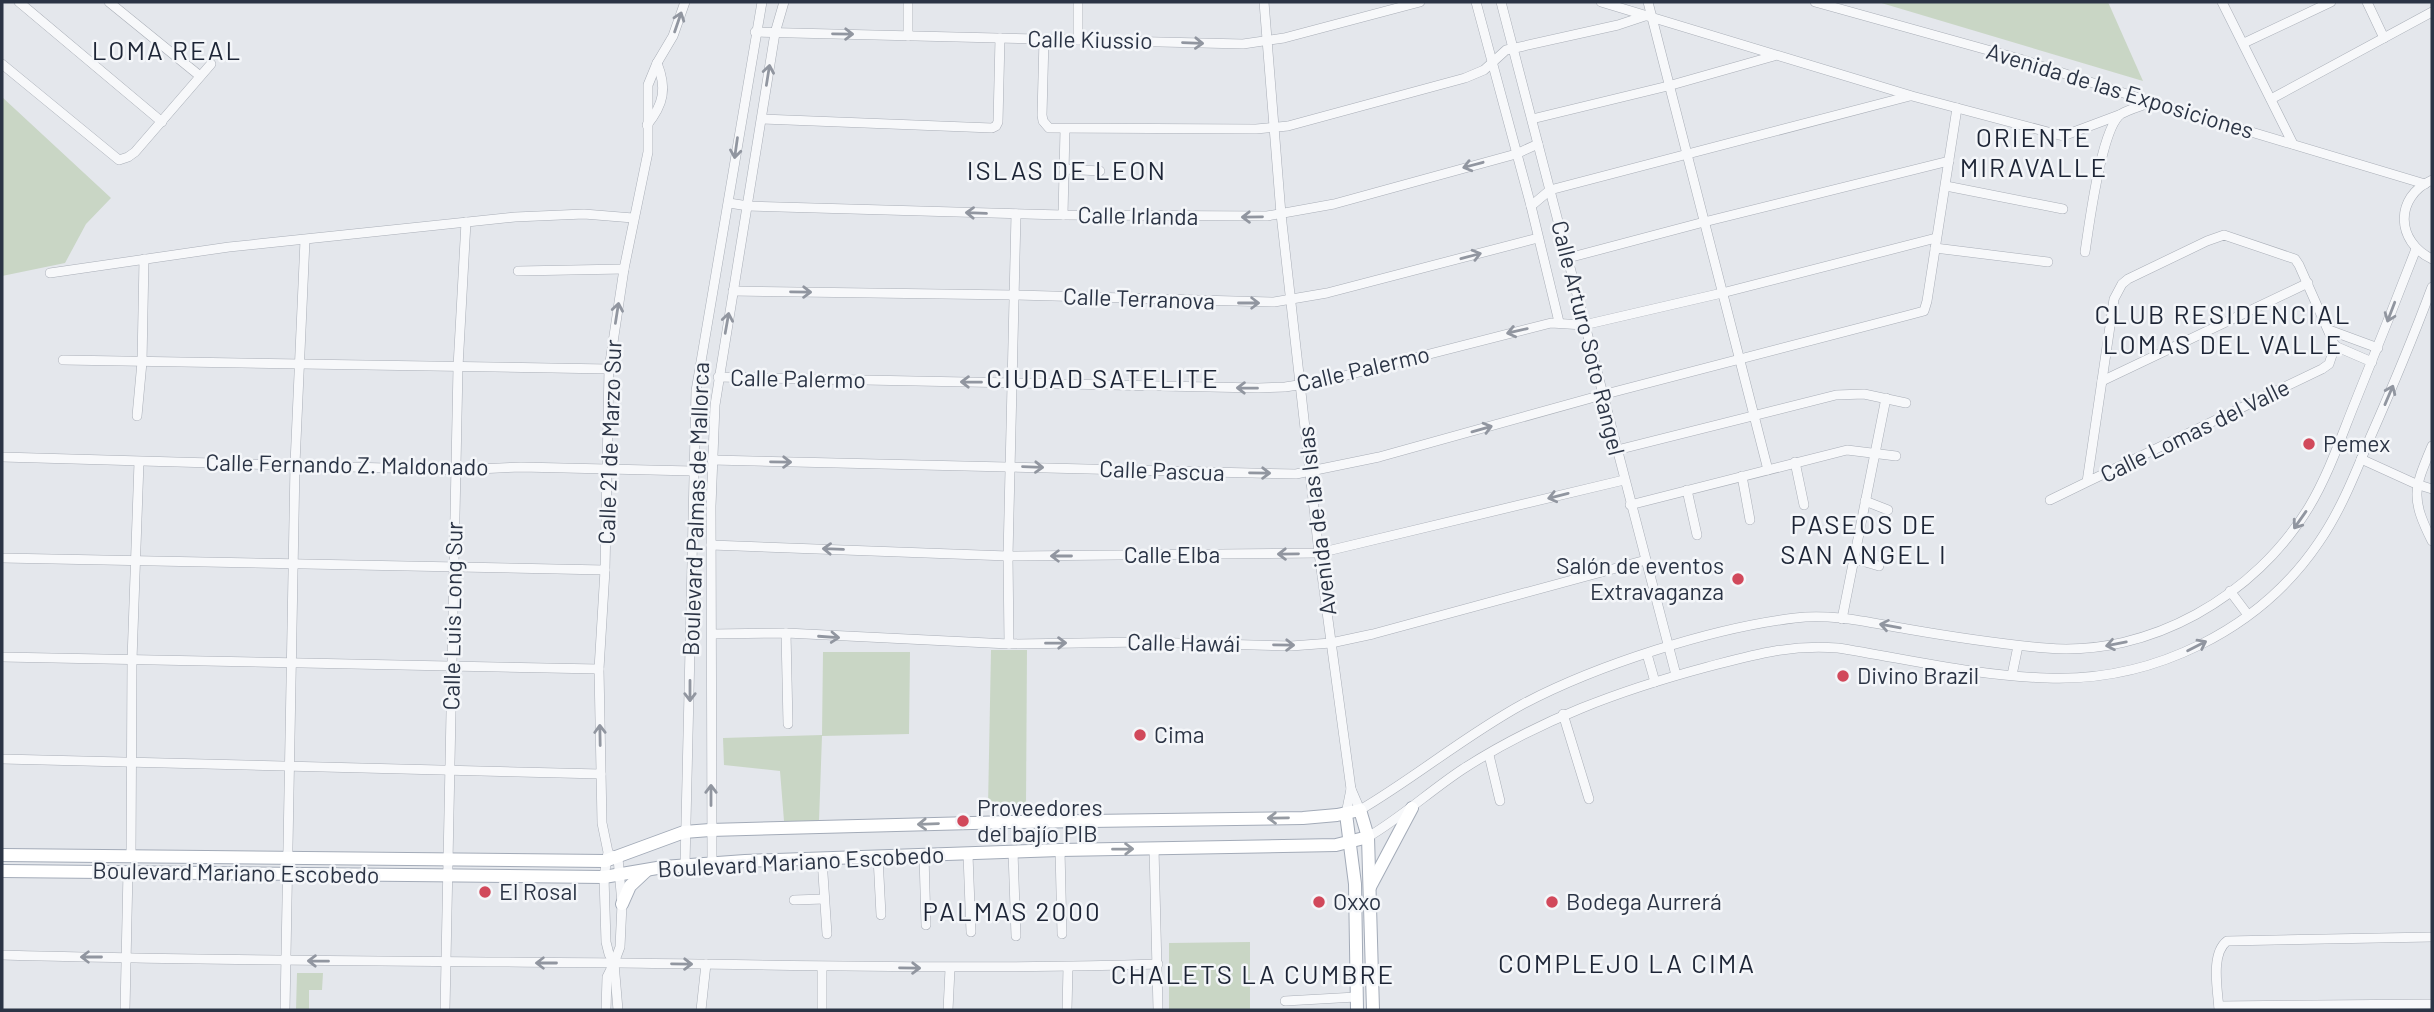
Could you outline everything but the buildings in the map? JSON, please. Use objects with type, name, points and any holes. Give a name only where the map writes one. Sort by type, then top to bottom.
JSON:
[{"type":"main road","points":[[1370,887],[1412,808]]},
{"type":"main road","name":"Boulevard Mariano Escobedo","points":[[2,855],[446,859],[610,857],[684,832],[710,830],[1303,818],[1360,810]]},
{"type":"main road","points":[[1360,810],[1368,837],[1373,1010]]},
{"type":"main road","points":[[1346,814],[1355,884],[1356,1004]]},
{"type":"main road","name":"Boulevard Mariano Escobedo","points":[[2,870],[604,877],[685,864],[1059,850],[1317,846],[1351,843],[1368,837]]},
{"type":"main road","points":[[622,904],[630,886],[649,869]]},
{"type":"street","points":[[19,2],[162,122]]},
{"type":"street","points":[[109,2],[200,76]]},
{"type":"street","name":"Calle 21 de Marzo Sur","points":[[610,857],[602,822],[599,669],[606,570],[609,369],[633,218],[648,152],[648,85],[657,62],[673,36],[685,2]]},
{"type":"street","name":"Boulevard Palmas de Mallorca","points":[[685,864],[684,832],[690,730],[693,471],[698,369],[762,2]]},
{"type":"street","name":"Boulevard Palmas de Mallorca","points":[[712,863],[712,460],[718,377],[775,33],[784,2]]},
{"type":"street","points":[[908,2],[908,36]]},
{"type":"street","points":[[1078,2],[1078,40]]},
{"type":"street","name":"Avenida de las Islas","points":[[1264,2],[1281,214],[1350,789],[1346,814]]},
{"type":"street","name":"Calle Kiussio","points":[[755,32],[1228,44],[1266,42],[1420,2]]},
{"type":"street","points":[[1476,2],[1531,205],[1559,322]]},
{"type":"street","name":"Calle Arturo Soto Rangel","points":[[1501,2],[1676,675]]},
{"type":"street","points":[[1601,2],[1912,96],[2063,136],[2151,102]]},
{"type":"street","points":[[1648,2],[1649,17],[1768,470]]},
{"type":"street","name":"Avenida de las Exposiciones","points":[[1815,2],[1846,6],[2151,102],[2428,182]]},
{"type":"street","points":[[2222,2],[2293,144]]},
{"type":"street","points":[[2244,43],[2330,2]]},
{"type":"street","points":[[2367,2],[2384,38]]},
{"type":"street","points":[[2270,99],[2432,12]]},
{"type":"street","points":[[1044,39],[1042,121],[1049,128],[1221,130],[1288,126],[1465,78],[1484,70],[1499,54],[1512,48],[1649,17]]},
{"type":"street","points":[[762,119],[977,128],[996,126],[1000,38]]},
{"type":"street","points":[[1532,119],[1668,86],[1777,55]]},
{"type":"street","points":[[647,125],[659,107],[664,80],[657,62]]},
{"type":"street","points":[[2,64],[114,157],[123,160],[135,152],[211,64]]},
{"type":"street","points":[[1531,205],[1550,190],[1912,96]]},
{"type":"street","points":[[647,104],[659,107]]},
{"type":"street","points":[[1602,395],[1924,311],[1957,108]]},
{"type":"street","points":[[2085,252],[2104,150],[2109,132],[2119,115]]},
{"type":"street","points":[[1063,215],[1065,129]]},
{"type":"street","name":"Calle Irlanda","points":[[729,203],[748,206],[1016,214],[1244,217],[1281,214],[1335,204],[1516,154],[1538,145]]},
{"type":"street","points":[[1568,258],[1949,161]]},
{"type":"street","points":[[1064,169],[1100,171]]},
{"type":"street","points":[[2428,182],[2416,190],[2406,209],[2405,230],[2416,249],[2432,259]]},
{"type":"street","points":[[1946,186],[2063,209]]},
{"type":"street","points":[[50,273],[229,247],[466,222],[557,214],[633,218]]},
{"type":"street","points":[[1009,644],[1008,556],[1016,214]]},
{"type":"street","name":"Calle Luis Long Sur","points":[[444,1010],[458,367],[466,222]]},
{"type":"street","name":"Calle Lomas del Valle","points":[[2224,235],[2286,254],[2299,265],[2335,346],[2329,363],[2322,369],[2087,482],[2114,299],[2122,284],[2224,235]]},
{"type":"street","name":"Calle Terranova","points":[[733,291],[1014,295],[1245,303],[1292,300],[1538,238]]},
{"type":"street","points":[[285,1010],[295,464],[305,240]]},
{"type":"street","points":[[1584,325],[1936,243],[2049,262]]},
{"type":"street","name":"Boulevard Mariano Escobedo","points":[[1360,810],[1525,703],[1593,673],[1647,654],[1742,628],[1817,616],[2018,646],[2088,649],[2150,636],[2181,623],[2231,591],[2273,554],[2309,507],[2332,460],[2416,249]]},
{"type":"street","points":[[137,416],[142,362],[144,259]]},
{"type":"street","points":[[518,271],[624,269]]},
{"type":"street","points":[[2102,381],[2308,283]]},
{"type":"street","name":"Boulevard Mariano Escobedo","points":[[1368,837],[1463,769],[1563,715],[1676,675],[1776,649],[1811,646],[2048,678],[2092,677],[2127,672],[2161,663],[2193,649],[2248,615],[2295,573],[2333,521],[2409,348],[2432,287]]},
{"type":"street","name":"Calle Palermo","points":[[718,377],[1258,388],[1302,385],[1559,322],[1584,325]]},
{"type":"street","points":[[2329,330],[2378,348]]},
{"type":"street","points":[[2335,346],[2372,362]]},
{"type":"street","points":[[63,360],[609,369]]},
{"type":"street","points":[[1617,450],[1850,393],[1906,402]]},
{"type":"street","name":"Calle Pascua","points":[[712,460],[1296,474],[1379,457],[1602,395]]},
{"type":"street","points":[[1842,619],[1886,398]]},
{"type":"street","points":[[2432,446],[2416,484],[2417,507],[2432,541]]},
{"type":"street","points":[[1630,505],[1847,450],[1896,456]]},
{"type":"street","name":"Calle Fernando Z. Maldonado","points":[[2,457],[456,470],[521,467],[693,471]]},
{"type":"street","points":[[2361,459],[2432,489]]},
{"type":"street","points":[[131,855],[134,560],[139,461]]},
{"type":"street","points":[[1795,462],[1804,505]]},
{"type":"street","points":[[1742,476],[1750,520]]},
{"type":"street","name":"Calle Elba","points":[[711,545],[1008,556],[1320,553],[1624,480]]},
{"type":"street","points":[[2050,500],[2087,482]]},
{"type":"street","points":[[1687,490],[1697,535]]},
{"type":"street","points":[[1866,501],[1888,510]]},
{"type":"street","points":[[2,558],[606,570]]},
{"type":"street","points":[[1856,559],[1879,566]]},
{"type":"street","name":"Calle Hawái","points":[[712,634],[786,634],[1009,644],[1143,642],[1292,646],[1331,643],[1646,560]]},
{"type":"street","points":[[2231,591],[2248,615]]},
{"type":"street","points":[[786,634],[788,724]]},
{"type":"street","points":[[2012,675],[2018,646]]},
{"type":"street","points":[[1647,654],[1655,682]]},
{"type":"street","points":[[2,657],[599,669]]},
{"type":"street","points":[[1563,715],[1589,799]]},
{"type":"street","points":[[1489,755],[1500,801]]},
{"type":"street","points":[[2,759],[601,774]]},
{"type":"street","name":"Avenida de las Islas","points":[[1350,789],[1360,810]]},
{"type":"street","points":[[1154,848],[1158,1010]]},
{"type":"street","points":[[1059,850],[1062,934]]},
{"type":"street","points":[[1013,852],[1016,936]]},
{"type":"street","points":[[968,855],[971,932]]},
{"type":"street","points":[[924,856],[926,925]]},
{"type":"street","points":[[606,1010],[607,977],[620,947],[622,904],[620,876],[610,857]]},
{"type":"street","points":[[610,857],[604,877],[606,942],[614,963],[618,1010]]},
{"type":"street","points":[[878,857],[881,915]]},
{"type":"street","points":[[822,859],[827,934]]},
{"type":"street","points":[[125,1010],[128,871]]},
{"type":"street","points":[[794,900],[824,899]]},
{"type":"street","points":[[2432,937],[2227,941],[2222,944],[2218,954],[2219,1008],[2432,1004]]},
{"type":"street","points":[[2,955],[950,969],[1158,964]]},
{"type":"street","points":[[701,1010],[706,964]]},
{"type":"street","points":[[822,967],[822,1010]]},
{"type":"street","points":[[1067,1010],[1068,967]]},
{"type":"street","points":[[948,1010],[950,969]]},
{"type":"street","points":[[1285,1001],[1356,1004]]},
{"type":"green space","points":[[1878,2],[2108,2],[2143,81]]},
{"type":"green space","points":[[2,97],[111,198],[86,224],[65,263],[2,276]]},
{"type":"green space","points":[[991,650],[1027,650],[1026,807],[988,807]]},
{"type":"green space","points":[[823,652],[910,652],[909,734],[822,736],[819,821],[784,821],[780,771],[724,765],[723,738],[822,735]]},
{"type":"green space","points":[[1250,942],[1250,1010],[1169,1010],[1169,943]]},
{"type":"green space","points":[[297,973],[323,973],[322,990],[309,990],[309,1010],[296,1010]]},
{"type":"place","name":"Pemex","points":[[2309,444]]},
{"type":"place","name":"Salón de eventos Extravaganza","points":[[1738,579]]},
{"type":"place","name":"Divino Brazil","points":[[1843,676]]},
{"type":"place","name":"Cima","points":[[1140,735]]},
{"type":"place","name":"Proveedores del bajío PIB","points":[[963,821]]},
{"type":"place","name":"El Rosal","points":[[485,892]]},
{"type":"place","name":"Oxxo","points":[[1319,902]]},
{"type":"place","name":"Bodega Aurrerá","points":[[1552,902]]},
{"type":"district","name":"LOMA REAL","points":[[167,51]]},
{"type":"district","name":"ORIENTE MIRAVALLE","points":[[2034,153]]},
{"type":"district","name":"ISLAS DE LEON","points":[[1067,171]]},
{"type":"district","name":"CLUB RESIDENCIAL LOMAS DEL VALLE","points":[[2223,330]]},
{"type":"district","name":"CIUDAD SATELITE","points":[[1103,379]]},
{"type":"district","name":"PASEOS DE SAN ANGEL I","points":[[1864,540]]},
{"type":"district","name":"PALMAS 2000","points":[[1012,912]]},
{"type":"district","name":"COMPLEJO LA CIMA","points":[[1627,964]]},
{"type":"district","name":"CHALETS LA CUMBRE","points":[[1253,975]]}]
